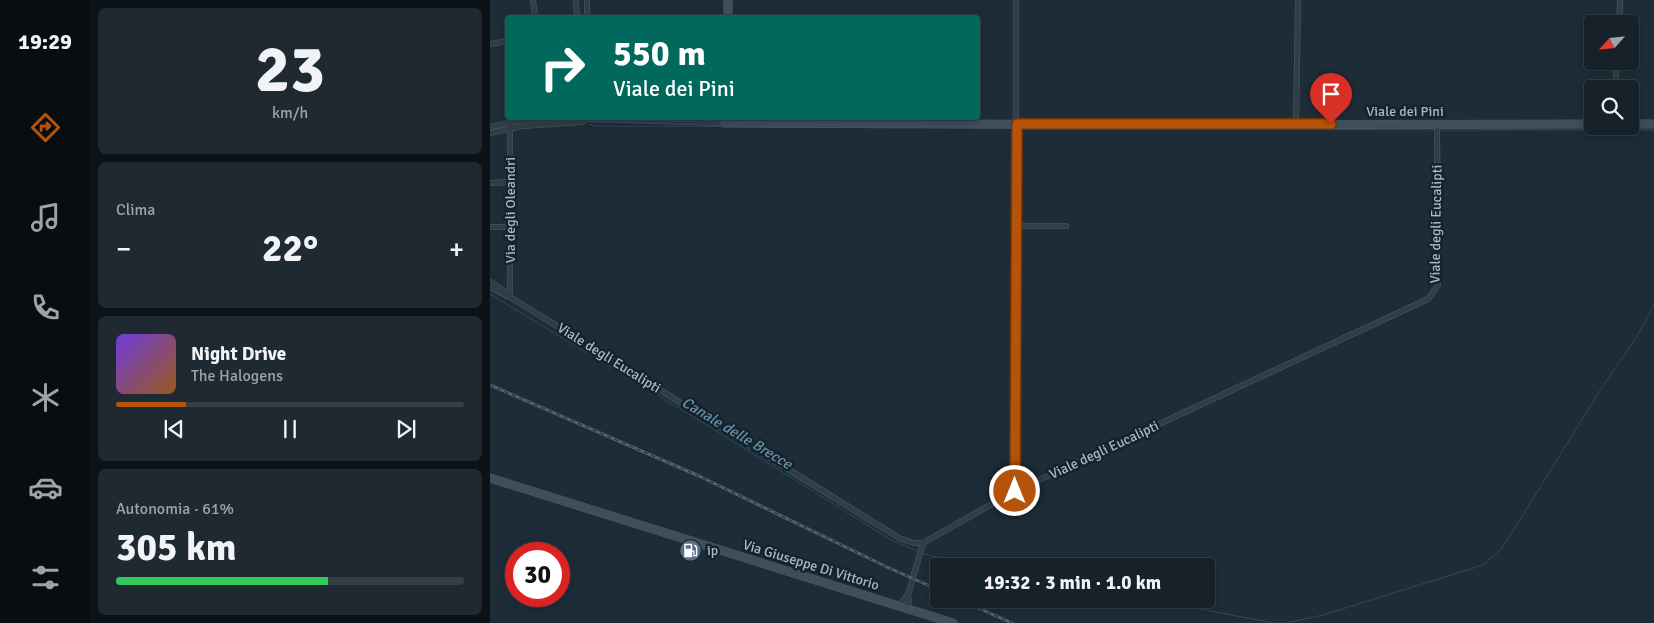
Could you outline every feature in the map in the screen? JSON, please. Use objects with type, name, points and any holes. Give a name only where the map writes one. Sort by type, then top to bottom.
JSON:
[{"type":"street","points":[[533,0],[535,15]]},
{"type":"street","points":[[576,0],[577,15]]},
{"type":"street","points":[[587,0],[587,15]]},
{"type":"street","points":[[728,0],[728,15]]},
{"type":"street","points":[[1015,491],[1016,0]]},
{"type":"street","points":[[1296,124],[1298,0]]},
{"type":"street","points":[[1619,15],[1620,0]]},
{"type":"street","points":[[490,44],[505,42]]},
{"type":"street","name":"Viale dei Pini","points":[[490,133],[518,122],[544,120]]},
{"type":"street","name":"Viale dei Pini","points":[[518,122],[582,122],[584,120]]},
{"type":"street","name":"Viale dei Pini","points":[[724,120],[1017,124],[1584,124]]},
{"type":"street","points":[[1639,124],[1654,124]]},
{"type":"street","name":"Viale degli Eucalipti","points":[[490,282],[510,297],[899,538],[923,545],[1015,491],[1428,299],[1438,285],[1437,125]]},
{"type":"street","name":"Viale dei Pini","points":[[490,127],[510,126]]},
{"type":"street","name":"Via degli Oleandri","points":[[510,126],[510,297]]},
{"type":"street","points":[[490,183],[510,182]]},
{"type":"street","points":[[1016,226],[1066,226]]},
{"type":"street","points":[[490,227],[510,227]]},
{"type":"street","name":"Viale degli Eucalipti","points":[[490,287],[502,295],[510,297]]},
{"type":"street","name":"Via Giuseppe Di Vittorio","points":[[490,478],[953,623]]},
{"type":"street","points":[[902,607],[909,598],[923,545]]},
{"type":"street","points":[[909,598],[913,606],[927,611],[931,616]]},
{"type":"waterway","points":[[589,124],[596,126],[883,127]]},
{"type":"waterway","points":[[1022,128],[1436,130]]},
{"type":"waterway","points":[[1440,130],[1654,130]]},
{"type":"waterway","name":"Canale delle Brecce","points":[[490,294],[707,425],[893,541],[919,552]]},
{"type":"waterway","points":[[1286,623],[1323,615],[1483,565],[1500,550],[1508,539],[1599,392],[1637,336],[1654,305]]},
{"type":"waterway","name":"Canale delle Brecce","points":[[922,553],[942,558]]},
{"type":"waterway","name":"Canale delle Brecce","points":[[1195,608],[1274,623]]},
{"type":"railway","points":[[490,385],[699,476],[930,586]]},
{"type":"railway","points":[[978,608],[1012,623]]},
{"type":"place","name":"ip","points":[[691,550]]},
{"type":"route","points":[[1015,491],[1017,124],[1331,124]]}]
